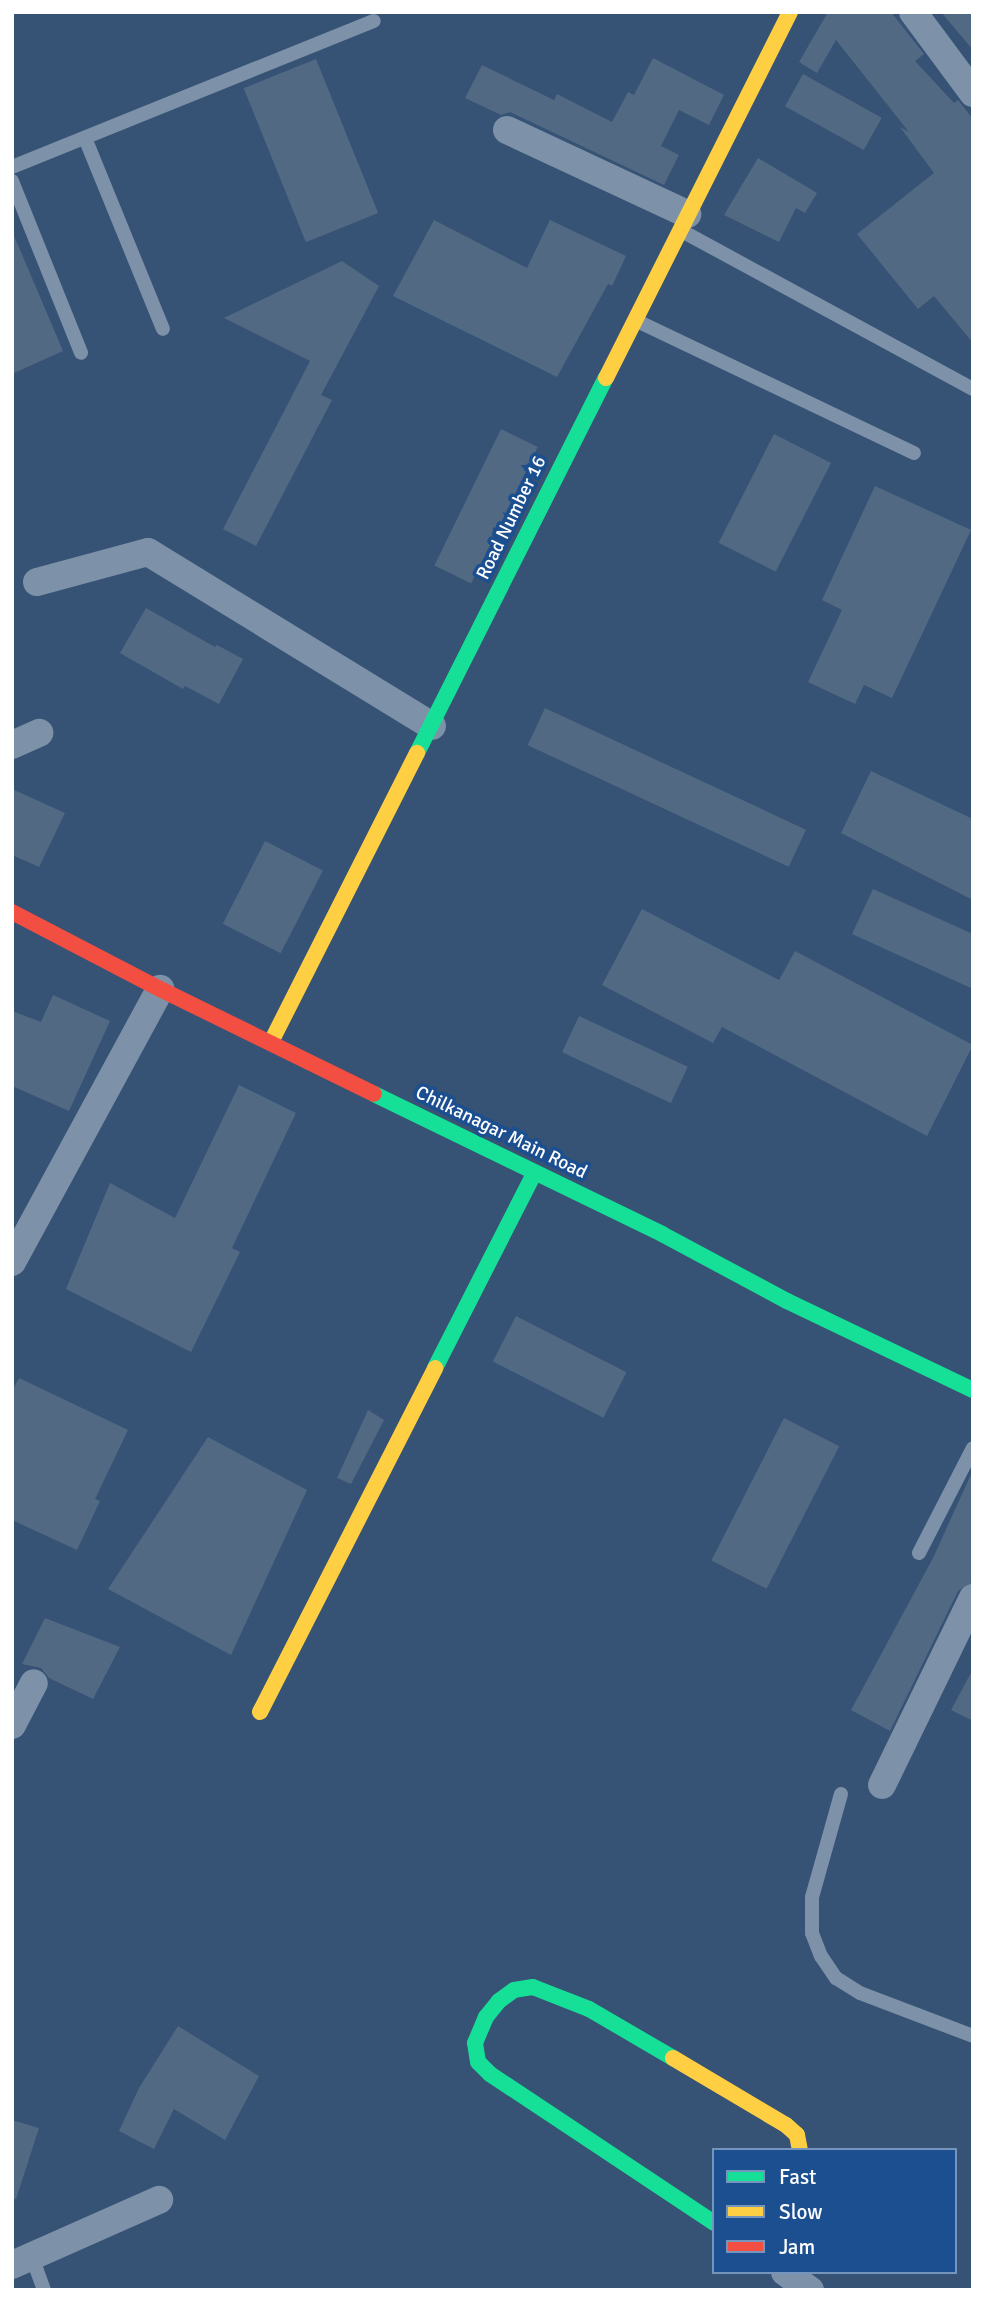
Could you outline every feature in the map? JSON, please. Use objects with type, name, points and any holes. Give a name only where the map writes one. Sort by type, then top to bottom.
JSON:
[{"type":"street","name":"Road Number 16","points":[[271,1042],[790,12]]},
{"type":"street","points":[[913,12],[973,93]]},
{"type":"street","points":[[507,130],[683,222]]},
{"type":"street","points":[[37,582],[148,552],[432,726]]},
{"type":"street","points":[[12,745],[39,733]]},
{"type":"street","name":"Chilkanagar Main Road","points":[[12,912],[160,989],[534,1174],[662,1234],[787,1301],[973,1390]]},
{"type":"street","points":[[12,1262],[160,989]]},
{"type":"street","points":[[260,1712],[534,1174]]},
{"type":"street","points":[[882,1785],[973,1598]]},
{"type":"street","points":[[12,1724],[34,1683]]},
{"type":"street","points":[[712,2222],[490,2074],[478,2062],[474,2051],[475,2043],[486,2017],[499,2001],[514,1990],[533,1987],[589,2009],[786,2124],[797,2135],[800,2148]]},
{"type":"street","points":[[22,2261],[159,2200]]},
{"type":"street","points":[[788,2274],[810,2290]]},
{"type":"lane","points":[[12,167],[374,21]]},
{"type":"lane","points":[[85,138],[163,329]]},
{"type":"lane","points":[[12,181],[81,353]]},
{"type":"lane","points":[[683,222],[973,389]]},
{"type":"lane","points":[[634,320],[914,453]]},
{"type":"lane","points":[[919,1553],[973,1448]]},
{"type":"lane","points":[[841,1794],[812,1897],[813,1933],[821,1956],[835,1978],[860,1993],[973,2036]]},
{"type":"lane","points":[[22,2261],[44,2290]]},
{"type":"building","points":[[828,12],[891,12],[924,54],[915,61],[954,103],[958,100],[973,119],[973,343],[934,296],[918,309],[857,234],[934,173],[900,127],[909,132],[836,40],[817,73],[799,62]]},
{"type":"building","points":[[941,12],[973,12],[973,50]]},
{"type":"building","points":[[653,58],[724,95],[709,125],[679,110],[661,146],[679,155],[664,185],[510,112],[501,115],[465,98],[482,65],[554,100],[557,94],[612,122],[628,92],[634,95]]},
{"type":"building","points":[[316,59],[378,213],[306,242],[244,88]]},
{"type":"building","points":[[803,74],[882,118],[864,150],[785,106]]},
{"type":"building","points":[[758,158],[817,193],[805,213],[796,208],[779,242],[724,215]]},
{"type":"building","points":[[434,220],[527,268],[550,220],[626,256],[612,286],[608,284],[557,377],[393,296]]},
{"type":"building","points":[[12,231],[63,351],[12,374]]},
{"type":"building","points":[[342,261],[379,286],[321,395],[332,400],[256,546],[223,529],[310,361],[224,318]]},
{"type":"building","points":[[501,429],[538,447],[471,584],[434,566]]},
{"type":"building","points":[[774,434],[831,463],[776,572],[719,543]]},
{"type":"building","points":[[875,486],[971,530],[892,698],[864,685],[855,704],[808,682],[842,610],[822,600]]},
{"type":"building","points":[[146,608],[215,647],[217,645],[243,659],[219,704],[185,686],[183,689],[120,653]]},
{"type":"building","points":[[545,708],[806,830],[789,867],[528,745]]},
{"type":"building","points":[[871,771],[973,819],[973,900],[841,833]]},
{"type":"building","points":[[12,789],[65,813],[39,867],[12,855]]},
{"type":"building","points":[[265,841],[323,871],[281,953],[223,924]]},
{"type":"building","points":[[873,889],[973,934],[973,989],[852,934]]},
{"type":"building","points":[[642,909],[779,980],[795,951],[973,1045],[927,1136],[722,1027],[713,1043],[602,985]]},
{"type":"building","points":[[53,995],[110,1021],[69,1111],[12,1086],[12,1011],[41,1022]]},
{"type":"building","points":[[579,1016],[688,1067],[671,1103],[562,1052]]},
{"type":"building","points":[[239,1085],[296,1113],[232,1248],[240,1252],[191,1352],[66,1289],[110,1183],[175,1218]]},
{"type":"building","points":[[516,1316],[626,1372],[603,1418],[493,1361]]},
{"type":"building","points":[[19,1378],[128,1430],[95,1499],[100,1501],[77,1550],[12,1520],[12,1391]]},
{"type":"building","points":[[368,1410],[384,1420],[351,1484],[337,1478]]},
{"type":"building","points":[[784,1418],[839,1446],[767,1589],[711,1561]]},
{"type":"building","points":[[208,1437],[307,1490],[231,1655],[108,1589]]},
{"type":"building","points":[[973,1470],[973,1582],[958,1591],[890,1731],[851,1710],[933,1558]]},
{"type":"building","points":[[45,1618],[120,1647],[93,1699],[49,1678],[41,1668],[22,1664]]},
{"type":"building","points":[[973,1669],[973,1721],[951,1710]]},
{"type":"building","points":[[178,2026],[259,2076],[225,2140],[174,2109],[154,2149],[119,2131],[139,2088]]},
{"type":"building","points":[[12,2120],[39,2128],[16,2199],[12,2198]]},
{"type":"traffic: fast","points":[[417,753],[606,378]]},
{"type":"traffic: fast","points":[[374,1094],[662,1234],[787,1301],[973,1390]]},
{"type":"traffic: fast","points":[[435,1368],[534,1174]]},
{"type":"traffic: fast","points":[[673,2058],[589,2009],[533,1987],[514,1990],[499,2001],[486,2017],[475,2043],[478,2062],[490,2074],[712,2222]]},
{"type":"traffic: slow","points":[[606,378],[790,12]]},
{"type":"traffic: slow","points":[[271,1042],[417,753]]},
{"type":"traffic: slow","points":[[260,1712],[435,1368]]},
{"type":"traffic: slow","points":[[673,2058],[786,2125],[797,2135],[800,2148]]},
{"type":"traffic: jam","points":[[12,912],[160,989],[374,1094]]}]
